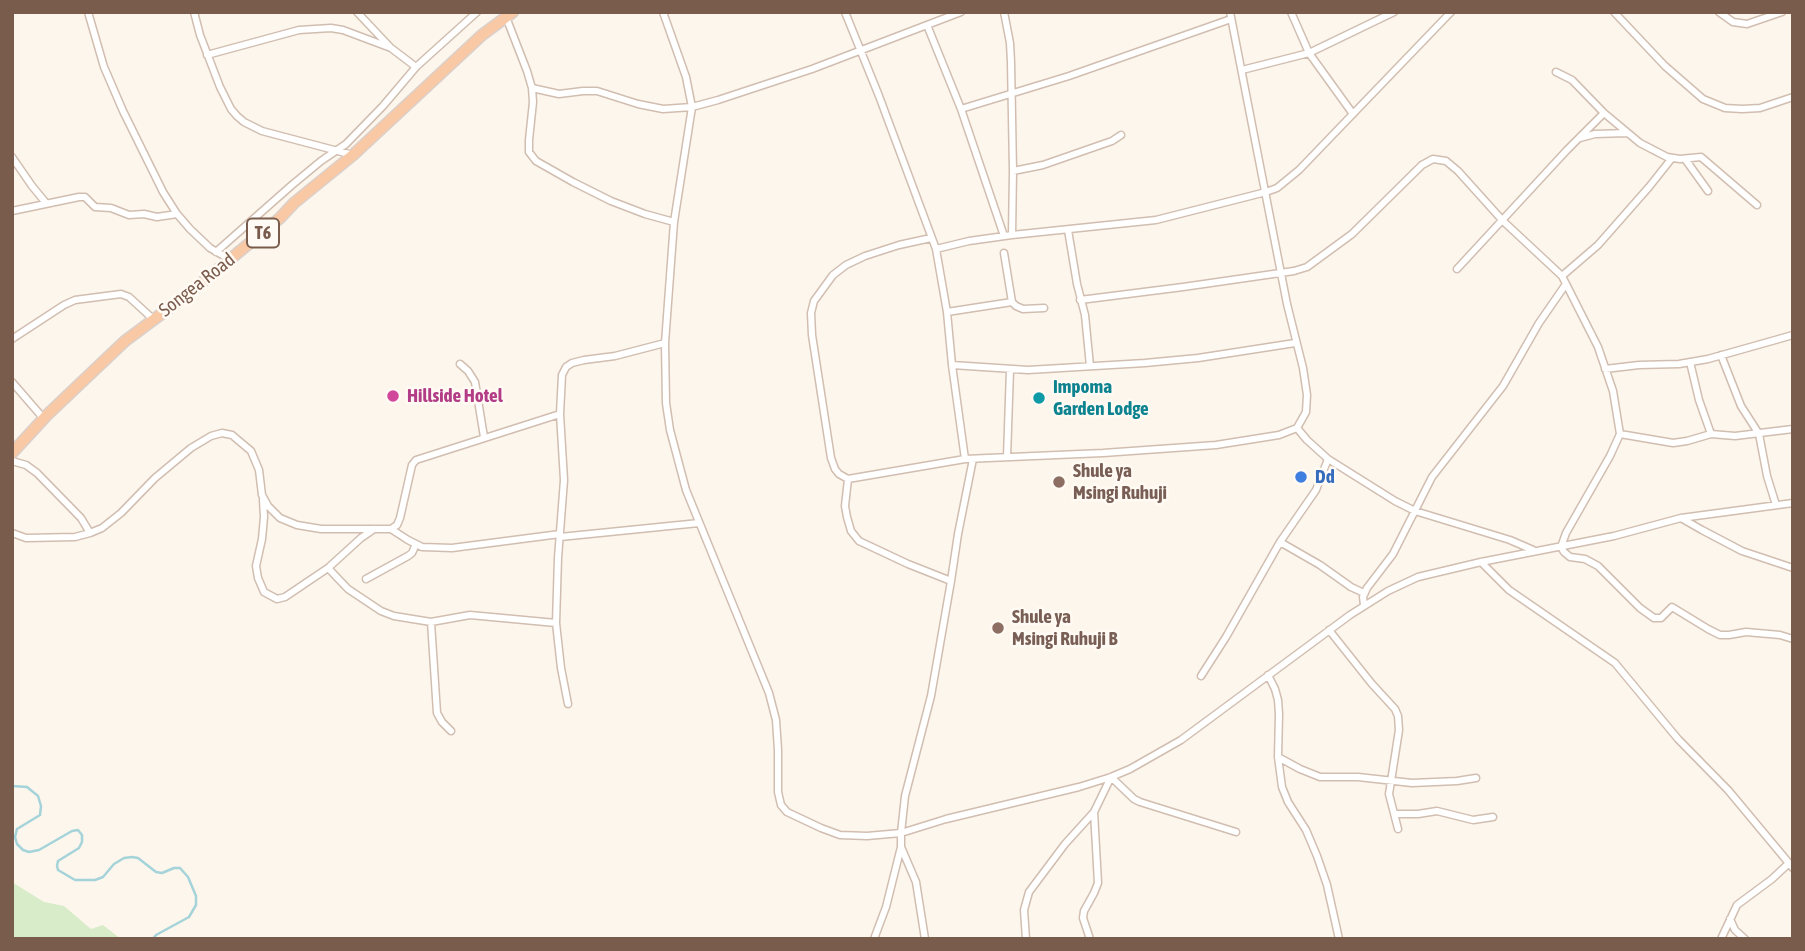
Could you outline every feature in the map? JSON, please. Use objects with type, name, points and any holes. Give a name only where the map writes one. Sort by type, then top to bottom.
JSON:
[{"type":"highway","name":"Songea Road","points":[[12,453],[117,349],[231,260],[294,203],[353,155],[508,14]]},
{"type":"street","points":[[88,12],[104,67],[163,192],[190,229],[216,252],[231,260]]},
{"type":"street","points":[[194,12],[225,100],[236,116],[262,131],[353,155]]},
{"type":"street","points":[[357,12],[391,48],[416,67]]},
{"type":"street","points":[[216,252],[292,185],[338,151],[371,119],[416,67],[477,12]]},
{"type":"street","points":[[663,12],[686,77],[692,107],[674,222],[665,343],[666,403],[670,430],[686,490],[769,693],[776,720],[778,792],[781,805],[787,812],[840,835],[867,836],[901,833],[946,819],[1079,787],[1130,769],[1181,740],[1364,605],[1418,577],[1614,536],[1681,518],[1793,503]]},
{"type":"street","points":[[845,12],[880,96],[936,249],[947,312],[952,365],[969,459],[931,696],[905,796],[901,847],[886,907],[874,939]]},
{"type":"street","points":[[532,88],[559,94],[597,91],[651,107],[692,107],[750,90],[961,12]]},
{"type":"street","points":[[1004,12],[1010,43],[1012,235]]},
{"type":"street","points":[[1291,12],[1309,53],[1353,114]]},
{"type":"street","points":[[1371,12],[1375,21]]},
{"type":"street","points":[[1242,70],[1309,53],[1394,12]]},
{"type":"street","points":[[936,249],[1004,236],[1156,220],[1266,192],[1285,183],[1451,12]]},
{"type":"street","points":[[1614,12],[1665,66],[1703,99],[1725,108],[1742,109],[1760,108],[1793,97]]},
{"type":"street","points":[[1719,12],[1741,24],[1783,12]]},
{"type":"street","points":[[508,14],[532,88],[529,152],[536,161],[611,201],[674,222]]},
{"type":"street","points":[[930,238],[865,256],[846,265],[834,275],[814,301],[811,313],[812,335],[831,458],[835,469],[848,479],[969,459],[1216,445],[1279,435],[1297,428],[1306,411],[1307,395],[1303,368],[1231,16],[1069,76],[961,109]]},
{"type":"street","points":[[927,25],[961,109],[1004,236]]},
{"type":"street","points":[[207,55],[281,34],[331,27],[391,48]]},
{"type":"street","points":[[1556,72],[1572,80],[1627,133],[1656,152],[1672,158],[1701,157],[1757,205]]},
{"type":"street","points":[[1457,269],[1604,113]]},
{"type":"street","points":[[1578,139],[1595,134],[1627,133]]},
{"type":"street","points":[[1013,171],[1043,165],[1112,141],[1121,135]]},
{"type":"street","points":[[12,157],[47,203]]},
{"type":"street","points":[[1562,276],[1598,245],[1672,158]]},
{"type":"street","points":[[1080,300],[1282,273],[1307,267],[1352,234],[1422,165],[1433,159],[1446,161],[1503,221],[1562,276],[1598,347],[1613,391],[1619,434],[1610,456],[1573,519],[1561,547]]},
{"type":"street","points":[[1685,159],[1707,191]]},
{"type":"street","points":[[12,211],[83,197],[95,207],[129,215],[157,217],[177,214]]},
{"type":"street","points":[[1068,230],[1085,315],[1090,366]]},
{"type":"street","points":[[1004,253],[1012,302],[1023,309],[1044,308]]},
{"type":"street","points":[[1364,605],[1364,593],[1393,554],[1425,488],[1503,386],[1539,323],[1566,284]]},
{"type":"street","points":[[12,339],[64,305],[86,298],[121,294],[129,297],[153,319]]},
{"type":"street","points":[[947,312],[1012,302]]},
{"type":"street","points":[[1605,369],[1690,362],[1793,335]]},
{"type":"street","points":[[568,704],[556,623],[565,480],[560,414],[562,375],[566,367],[584,360],[615,356],[665,343]]},
{"type":"street","points":[[952,365],[1010,370],[1090,366],[1198,358],[1296,343]]},
{"type":"street","points":[[1721,355],[1741,406],[1759,434],[1776,505]]},
{"type":"street","points":[[1690,362],[1711,434]]},
{"type":"street","points":[[460,364],[475,382],[484,437]]},
{"type":"street","points":[[1007,457],[1010,370]]},
{"type":"street","points":[[12,382],[44,419]]},
{"type":"street","points":[[391,529],[397,525],[400,518],[412,465],[416,460],[560,414]]},
{"type":"street","points":[[1297,428],[1328,459],[1395,501],[1415,511],[1510,540],[1535,551]]},
{"type":"street","points":[[1619,434],[1673,443],[1711,434],[1735,436],[1793,429]]},
{"type":"street","points":[[12,533],[26,538],[75,537],[90,533],[111,522],[191,447],[222,433],[233,435],[251,451],[259,470],[264,517],[256,566],[264,592],[277,599],[285,597],[328,568],[374,529]]},
{"type":"street","points":[[1201,676],[1280,542],[1316,490],[1328,459]]},
{"type":"street","points":[[12,461],[26,465],[37,473],[81,518],[90,533]]},
{"type":"street","points":[[848,479],[845,506],[851,531],[859,541],[951,581]]},
{"type":"street","points":[[262,495],[268,506],[281,518],[297,525],[321,529],[391,529],[422,547],[452,548],[699,523]]},
{"type":"street","points":[[1681,518],[1742,551],[1793,568]]},
{"type":"street","points":[[1280,542],[1364,593]]},
{"type":"street","points":[[366,579],[412,553],[416,544]]},
{"type":"street","points":[[1561,547],[1570,557],[1584,559],[1598,566],[1651,617],[1661,618],[1672,607],[1720,635],[1746,632],[1793,639]]},
{"type":"street","points":[[1481,562],[1509,590],[1615,663],[1678,739],[1728,790],[1790,866],[1737,905],[1721,939]]},
{"type":"street","points":[[328,568],[348,589],[394,616],[431,622],[470,615],[556,623]]},
{"type":"street","points":[[431,622],[437,713],[451,731]]},
{"type":"street","points":[[1329,630],[1398,716],[1399,730],[1389,794],[1398,829]]},
{"type":"street","points":[[1268,676],[1278,700],[1278,757],[1282,787],[1287,802],[1306,830],[1317,856],[1327,885],[1339,939]]},
{"type":"street","points":[[1278,757],[1320,777],[1435,783],[1476,779]]},
{"type":"street","points":[[1026,939],[1024,910],[1029,892],[1094,811],[1111,777]]},
{"type":"street","points":[[1111,777],[1140,802],[1236,832]]},
{"type":"street","points":[[1090,939],[1083,918],[1098,883],[1094,811]]},
{"type":"street","points":[[1395,814],[1437,811],[1474,820],[1493,817]]},
{"type":"street","points":[[901,847],[916,882],[925,939]]},
{"type":"street","points":[[1730,919],[1735,930],[1745,939]]},
{"type":"green space","points":[[12,882],[44,902],[64,906],[91,929],[103,925],[121,939],[12,939]]},
{"type":"waterway","points":[[12,786],[27,787],[38,796],[41,806],[40,815],[17,829],[15,837],[23,850],[39,850],[72,831],[78,830],[82,835],[79,848],[58,861],[57,866],[58,870],[75,880],[95,880],[103,877],[114,864],[132,857],[138,858],[156,872],[180,868],[188,877],[196,896],[196,905],[189,917],[153,939]]},
{"type":"place","name":"Hillside Hotel","points":[[393,396]]},
{"type":"place","name":"Impoma Garden Lodge","points":[[1039,398]]},
{"type":"place","name":"Dd","points":[[1301,477]]},
{"type":"place","name":"Shule ya Msingi Ruhuji","points":[[1059,482]]},
{"type":"place","name":"Shule ya Msingi Ruhuji B","points":[[998,628]]}]
